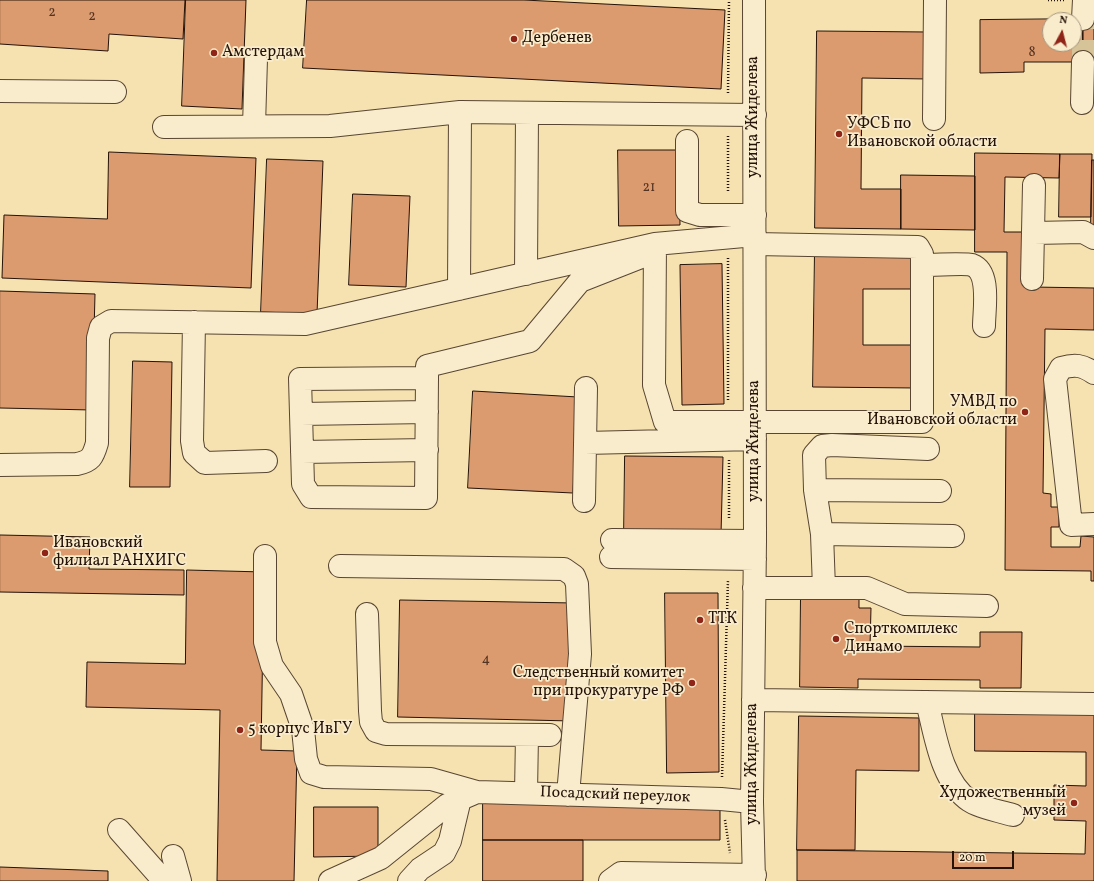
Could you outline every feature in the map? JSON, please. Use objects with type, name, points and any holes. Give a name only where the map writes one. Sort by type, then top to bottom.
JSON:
[{"type":"street","name":"улица Жиделева","points":[[754,0],[755,550],[752,802],[754,878]]},
{"type":"street","points":[[934,119],[935,0]]},
{"type":"street","points":[[254,126],[256,59]]},
{"type":"street","points":[[1082,103],[1083,62]]},
{"type":"street","points":[[0,91],[116,92]]},
{"type":"street","points":[[164,126],[330,126],[460,112],[755,115]]},
{"type":"street","points":[[459,289],[460,112]]},
{"type":"street","points":[[526,274],[527,113]]},
{"type":"street","points":[[585,443],[755,431],[922,422],[922,254],[918,247],[755,231],[687,211],[687,141]]},
{"type":"street","points":[[1032,279],[1034,184]]},
{"type":"street","points":[[0,465],[77,464],[87,462],[94,454],[97,443],[98,338],[101,327],[111,321],[305,324],[655,244],[755,231]]},
{"type":"street","points":[[1034,233],[1083,232],[1094,238]]},
{"type":"street","points":[[427,378],[300,379],[303,484],[311,497],[426,498],[427,450],[427,378],[427,366],[530,341],[580,281],[641,257],[655,244]]},
{"type":"street","points":[[655,244],[654,384],[665,422],[755,431]]},
{"type":"street","points":[[922,264],[972,265],[982,271],[985,281],[984,326]]},
{"type":"street","points":[[194,322],[192,441],[194,453],[205,463],[266,461]]},
{"type":"street","points":[[1094,373],[1086,367],[1072,365],[1061,368],[1055,379],[1071,525],[1094,524]]},
{"type":"street","points":[[584,501],[586,388]]},
{"type":"street","points":[[301,414],[427,412]]},
{"type":"street","points":[[824,588],[822,534],[816,490],[814,455],[822,446],[832,445],[928,449]]},
{"type":"street","points":[[302,452],[427,450]]},
{"type":"street","points":[[816,490],[940,492]]},
{"type":"street","points":[[822,534],[953,536]]},
{"type":"street","points":[[612,548],[755,550]]},
{"type":"street","name":"Посадский переулок","points":[[265,556],[265,642],[272,666],[291,694],[302,729],[306,759],[311,772],[324,778],[431,779],[468,796],[526,793],[721,799],[752,802]]},
{"type":"street","points":[[340,566],[564,569],[574,576],[578,584],[580,654],[568,795]]},
{"type":"street","points":[[754,588],[867,588],[905,604],[987,606]]},
{"type":"street","points":[[367,614],[370,711],[371,722],[376,731],[386,734],[550,735]]},
{"type":"street","points":[[753,700],[1094,704]]},
{"type":"street","points":[[927,702],[943,765],[958,792],[971,802],[1013,815]]},
{"type":"street","points":[[526,793],[527,735]]},
{"type":"street","points":[[330,881],[381,858],[447,806],[468,796]]},
{"type":"street","points":[[409,881],[420,870],[444,852],[468,796]]},
{"type":"street","points":[[120,830],[164,881]]},
{"type":"street","points":[[173,856],[180,881]]},
{"type":"street","points":[[610,881],[620,873],[754,878]]},
{"type":"building","points":[[0,0],[185,0],[183,39],[109,34],[108,51],[0,44]]},
{"type":"building","name":"Амстердам","points":[[186,0],[246,0],[242,109],[182,106]]},
{"type":"building","name":"Дербенев","points":[[307,0],[524,0],[725,10],[721,89],[303,68]]},
{"type":"building","points":[[1042,19],[1042,52],[1082,52],[1083,19],[1083,62],[1024,62],[1024,72],[980,73],[980,20]]},
{"type":"building","points":[[1083,19],[1094,19],[1094,61],[1083,62]]},
{"type":"building","name":"УФСБ по Ивановской области","points":[[817,31],[928,32],[928,79],[862,78],[861,189],[901,189],[901,229],[815,228]]},
{"type":"building","points":[[618,150],[679,150],[680,225],[619,226]]},
{"type":"building","points":[[109,152],[256,158],[251,288],[2,278],[4,215],[107,219]]},
{"type":"building","name":"УМВД по Ивановской области","points":[[975,153],[1060,154],[1059,178],[1005,177],[1004,232],[1033,232],[1032,287],[1094,288],[1094,330],[1045,329],[1043,493],[1051,494],[1051,507],[1059,507],[1059,527],[1051,527],[1051,547],[1080,547],[1081,536],[1094,537],[1094,581],[1091,581],[1091,571],[1005,570],[1007,252],[975,252]]},
{"type":"building","points":[[1060,154],[1092,154],[1091,217],[1059,217]]},
{"type":"building","points":[[267,159],[323,161],[317,314],[261,312]]},
{"type":"building","points":[[1092,160],[1094,160],[1094,225],[1091,225]]},
{"type":"building","points":[[901,175],[975,176],[975,230],[901,229]]},
{"type":"building","points":[[353,194],[410,196],[406,287],[349,285]]},
{"type":"building","points":[[815,247],[917,248],[917,289],[863,289],[863,345],[916,345],[916,388],[813,387]]},
{"type":"building","points":[[722,264],[724,404],[682,405],[680,265]]},
{"type":"building","points":[[0,291],[95,294],[92,410],[0,408]]},
{"type":"building","points":[[133,361],[172,362],[170,487],[130,487]]},
{"type":"building","points":[[473,391],[578,397],[573,493],[468,488]]},
{"type":"building","points":[[625,456],[723,457],[721,535],[624,534]]},
{"type":"building","name":"Ивановский филиал РАНХИГС","points":[[0,535],[90,537],[89,569],[184,570],[184,595],[0,592]]},
{"type":"building","name":"5 корпус ИвГУ","points":[[187,570],[264,572],[261,750],[297,751],[294,881],[217,881],[220,710],[86,707],[87,662],[185,664]]},
{"type":"building","name":"Спорткомплекс Динамо","points":[[801,589],[859,590],[859,608],[871,608],[870,646],[980,647],[980,632],[1022,632],[1021,688],[980,688],[980,680],[858,679],[858,688],[800,687]]},
{"type":"building","name":"Следственный комитет при прокуратуре РФ","points":[[665,593],[718,593],[719,772],[667,773]]},
{"type":"building","points":[[400,600],[574,603],[572,721],[398,717]]},
{"type":"building","name":"Художественный музей","points":[[975,712],[1094,714],[1094,881],[797,881],[797,850],[1085,854],[1086,821],[1054,820],[1054,785],[1086,786],[1086,752],[975,751]]},
{"type":"building","points":[[799,716],[919,718],[919,771],[856,770],[855,850],[797,850]]},
{"type":"building","points":[[483,802],[720,803],[720,840],[483,840]]},
{"type":"building","points":[[314,807],[378,807],[378,856],[314,857]]},
{"type":"building","points":[[483,840],[583,840],[583,881],[483,881]]},
{"type":"building","points":[[0,867],[108,871],[108,881],[0,881]]},
{"type":"tunnel","points":[[1083,19],[1083,62]]},
{"type":"place","name":"Дербенев","points":[[514,39]]},
{"type":"place","name":"Амстердам","points":[[214,53]]},
{"type":"place","name":"УФСБ по Ивановской области","points":[[839,134]]},
{"type":"place","name":"УМВД по Ивановской области","points":[[1025,412]]},
{"type":"place","name":"Ивановский филиал РАНХИГС","points":[[45,553]]},
{"type":"place","name":"ТТК","points":[[700,620]]},
{"type":"place","name":"Спорткомплекс Динамо","points":[[836,639]]},
{"type":"place","name":"Следственный комитет при прокуратуре РФ","points":[[692,683]]},
{"type":"place","name":"5 корпус ИвГУ","points":[[240,730]]},
{"type":"place","name":"Художественный музей","points":[[1074,803]]}]
